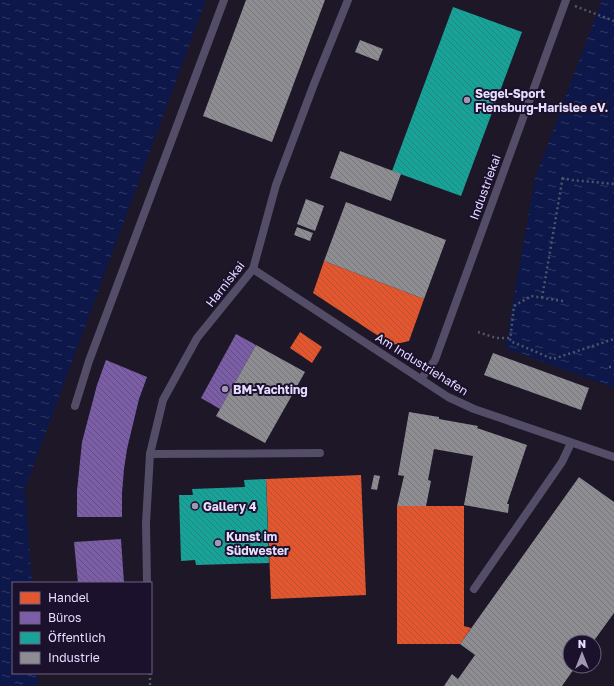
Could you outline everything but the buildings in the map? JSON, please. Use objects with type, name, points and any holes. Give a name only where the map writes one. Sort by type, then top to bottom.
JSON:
[{"type":"lane","points":[[75,406],[89,361],[224,0]]},
{"type":"lane","name":"Harniskai","points":[[147,582],[146,523],[150,454],[163,400],[197,338],[253,270],[276,185],[314,84],[348,0]]},
{"type":"lane","name":"Industriekai","points":[[421,379],[435,360],[566,1]]},
{"type":"lane","name":"Am Industriehafen","points":[[253,270],[448,397],[474,409],[614,458]]},
{"type":"lane","points":[[474,589],[562,462],[571,443]]},
{"type":"lane","points":[[150,454],[320,453]]},
{"type":"path","points":[[566,1],[614,21]]},
{"type":"path","points":[[542,298],[562,177],[572,180],[614,184]]},
{"type":"path","points":[[564,301],[531,296],[514,306],[510,341],[553,359],[614,339]]},
{"type":"path","points":[[478,332],[496,338],[510,338]]},
{"type":"path","points":[[150,674],[150,686]]},
{"type":"water","points":[[0,0],[206,0],[25,489],[32,582],[12,582],[12,674],[38,674],[38,686],[0,686]]},
{"type":"water","points":[[602,0],[614,0],[614,388],[505,348],[535,178]]},
{"type":"place","name":"Segel-Sport Flensburg-Harislee eV.","points":[[467,100]]},
{"type":"place","name":"BM-Yachting","points":[[225,389]]},
{"type":"place","name":"Gallery 4","points":[[195,506]]},
{"type":"place","name":"Kunst im Südwester","points":[[218,543]]}]
